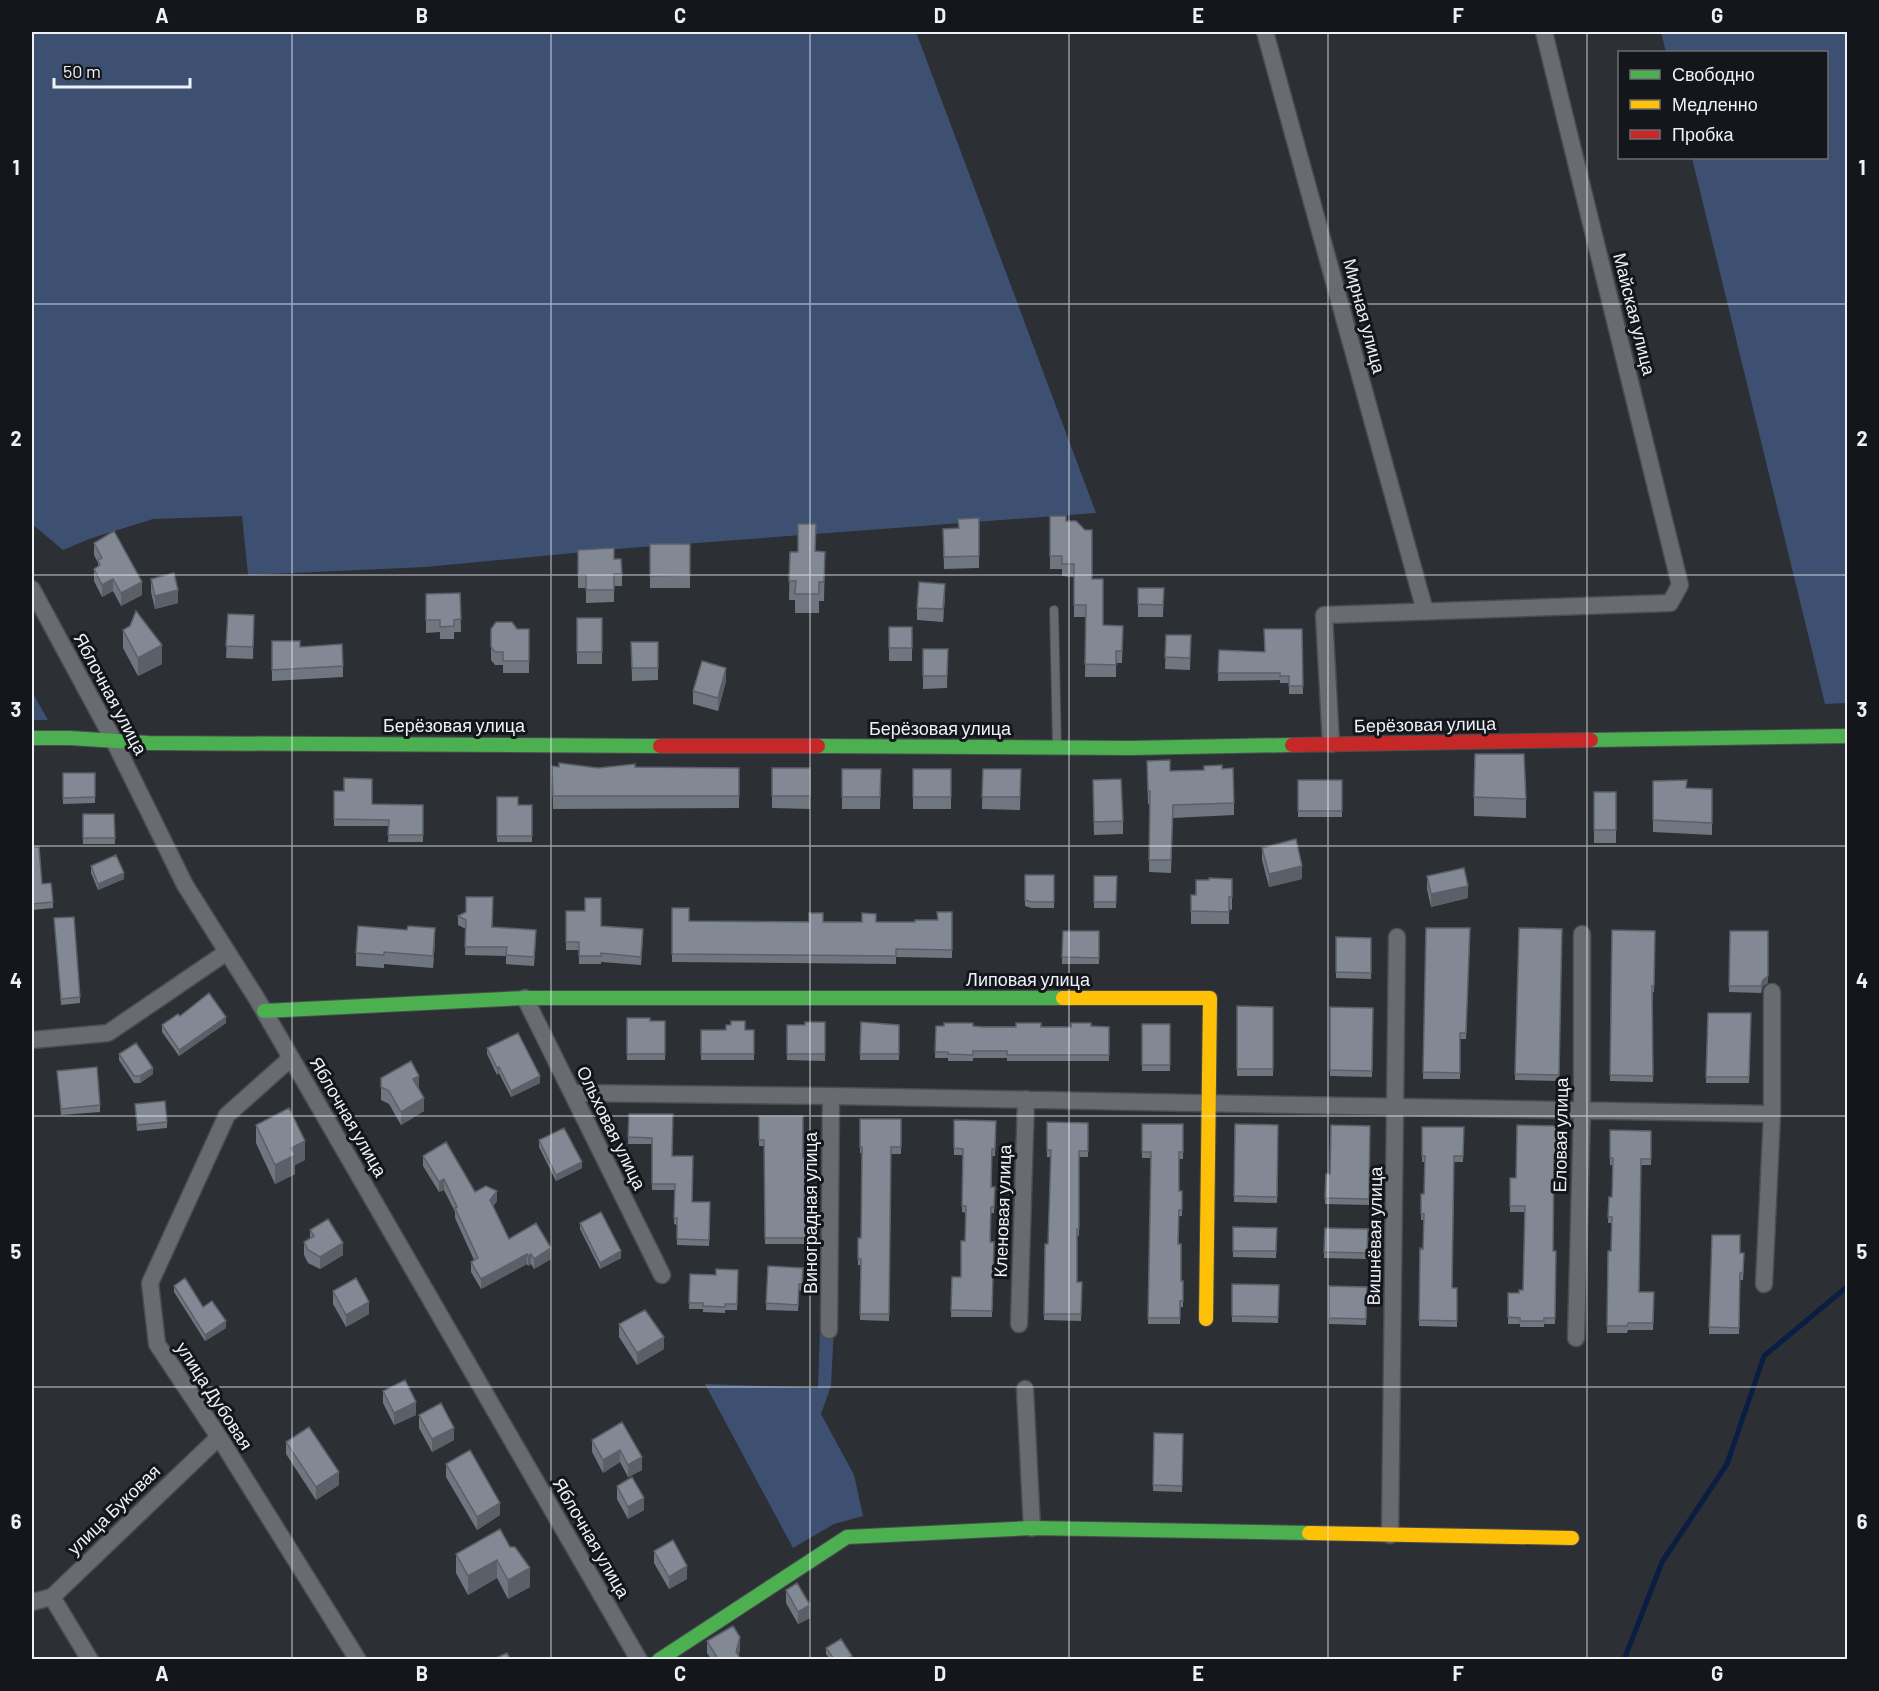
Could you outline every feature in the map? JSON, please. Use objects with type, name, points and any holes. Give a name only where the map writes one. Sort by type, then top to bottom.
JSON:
[{"type":"street","name":"Мирная улица","points":[[1265,32],[1425,611]]},
{"type":"street","name":"Майская улица","points":[[1425,611],[1670,603],[1680,585],[1544,32]]},
{"type":"street","name":"Яблочная улица","points":[[32,589],[114,741],[185,885],[264,1011],[639,1659]]},
{"type":"street","points":[[1331,744],[1324,615],[1425,611]]},
{"type":"street","name":"Берёзовая улица","points":[[32,738],[148,743],[1058,747],[1848,736]]},
{"type":"street","name":"Еловая улица","points":[[1576,1338],[1582,1110],[1582,934]]},
{"type":"street","name":"Вишнёвая улица","points":[[1390,1534],[1397,937]]},
{"type":"street","points":[[32,1040],[108,1033],[227,952]]},
{"type":"street","points":[[1764,1284],[1772,1113],[1772,992]]},
{"type":"street","points":[[264,1011],[525,998]]},
{"type":"street","name":"Ольховая улица","points":[[525,998],[662,1275]]},
{"type":"street","name":"Липовая улица","points":[[525,998],[1210,998],[1206,1319]]},
{"type":"street","name":"улица Дубовая","points":[[291,1058],[227,1115],[150,1283],[157,1344],[219,1437],[358,1659]]},
{"type":"street","points":[[572,1093],[1772,1113]]},
{"type":"street","name":"Виноградная улица","points":[[830,1330],[831,1096]]},
{"type":"street","name":"Кленовая улица","points":[[1019,1324],[1026,1099]]},
{"type":"street","points":[[1025,1389],[1032,1528]]},
{"type":"street","name":"улица Буковая","points":[[32,1602],[52,1597],[219,1437]]},
{"type":"street","points":[[659,1659],[847,1537],[1032,1528],[1572,1538]]},
{"type":"street","points":[[52,1597],[90,1659]]},
{"type":"lane","points":[[1054,610],[1058,747]]},
{"type":"shaded area","points":[[32,32],[916,32],[1096,513],[616,549],[425,567],[248,575],[242,516],[153,519],[89,539],[63,550],[32,524]]},
{"type":"shaded area","points":[[1661,32],[1847,32],[1847,703],[1825,704],[1692,159],[1828,159],[1828,51],[1666,51]]},
{"type":"shaded area","points":[[32,692],[48,720],[32,720]]},
{"type":"shaded area","points":[[820,1327],[834,1327],[831,1386],[821,1414],[854,1475],[863,1516],[834,1524],[793,1548],[705,1384],[818,1388]]},
{"type":"building","points":[[1050,516],[1066,516],[1066,521],[1076,521],[1085,530],[1092,530],[1092,579],[1103,579],[1103,625],[1123,626],[1122,651],[1116,651],[1116,665],[1085,664],[1086,605],[1074,605],[1074,564],[1062,564],[1062,556],[1050,556]]},
{"type":"building","points":[[979,518],[979,556],[944,557],[943,529],[959,528],[958,519]]},
{"type":"building","points":[[798,524],[816,524],[815,551],[825,552],[824,582],[819,582],[819,594],[795,594],[796,581],[789,581],[790,552],[798,552]]},
{"type":"building","points":[[114,531],[142,582],[121,593],[113,579],[102,585],[94,569],[100,565],[98,560],[102,558],[94,543]]},
{"type":"building","points":[[650,544],[690,544],[690,575],[650,576]]},
{"type":"building","points":[[614,548],[614,559],[621,559],[622,574],[614,574],[614,590],[586,590],[586,575],[578,575],[578,550]]},
{"type":"building","points":[[174,573],[178,590],[155,596],[151,579]]},
{"type":"building","points":[[919,582],[945,584],[943,609],[917,608]]},
{"type":"building","points":[[1138,588],[1164,588],[1163,605],[1138,604]]},
{"type":"building","points":[[460,593],[461,619],[454,620],[454,626],[440,627],[440,620],[426,620],[426,594]]},
{"type":"building","points":[[136,611],[162,645],[138,658],[123,630],[130,626]]},
{"type":"building","points":[[228,614],[254,615],[253,647],[226,646]]},
{"type":"building","points":[[577,618],[602,618],[602,652],[577,652]]},
{"type":"building","points":[[496,622],[512,622],[517,629],[529,629],[529,661],[503,661],[503,652],[495,652],[491,647],[491,629]]},
{"type":"building","points":[[889,627],[912,627],[912,648],[889,648]]},
{"type":"building","points":[[1264,629],[1302,629],[1303,686],[1289,686],[1289,676],[1280,676],[1280,673],[1218,673],[1219,650],[1265,652]]},
{"type":"building","points":[[1166,635],[1191,635],[1190,658],[1165,657]]},
{"type":"building","points":[[272,641],[300,641],[300,647],[342,644],[343,666],[272,670]]},
{"type":"building","points":[[631,642],[658,642],[658,668],[632,668]]},
{"type":"building","points":[[923,649],[948,649],[947,676],[923,676]]},
{"type":"building","points":[[702,661],[726,668],[718,698],[693,691]]},
{"type":"building","points":[[1475,754],[1524,754],[1526,799],[1474,797]]},
{"type":"building","points":[[1170,760],[1170,771],[1204,770],[1204,766],[1222,765],[1222,769],[1233,768],[1234,803],[1173,805],[1171,860],[1149,860],[1150,791],[1148,791],[1147,761]]},
{"type":"building","points":[[559,763],[598,768],[635,764],[635,767],[739,768],[739,796],[553,796],[552,766],[559,767]]},
{"type":"building","points":[[772,768],[810,768],[810,796],[772,796]]},
{"type":"building","points":[[842,769],[881,769],[880,797],[842,797]]},
{"type":"building","points":[[913,769],[951,769],[951,797],[913,797]]},
{"type":"building","points":[[983,769],[1021,769],[1020,797],[982,797]]},
{"type":"building","points":[[63,773],[95,773],[95,797],[63,798]]},
{"type":"building","points":[[344,778],[372,779],[372,804],[423,805],[423,835],[388,835],[389,820],[334,819],[334,791],[344,791]]},
{"type":"building","points":[[1121,779],[1123,821],[1094,822],[1093,780]]},
{"type":"building","points":[[1298,780],[1342,780],[1342,811],[1298,811]]},
{"type":"building","points":[[1687,780],[1686,788],[1712,789],[1712,823],[1653,820],[1653,781]]},
{"type":"building","points":[[1594,792],[1616,792],[1616,830],[1594,830]]},
{"type":"building","points":[[497,797],[518,797],[518,805],[532,805],[532,836],[497,836]]},
{"type":"building","points":[[83,814],[114,814],[115,838],[83,838]]},
{"type":"building","points":[[1296,839],[1302,866],[1269,874],[1262,848]]},
{"type":"building","points":[[32,847],[39,847],[42,884],[51,883],[53,902],[32,904]]},
{"type":"building","points":[[116,855],[124,873],[98,884],[91,866]]},
{"type":"building","points":[[1464,868],[1468,886],[1431,894],[1427,876]]},
{"type":"building","points":[[1025,875],[1054,875],[1054,902],[1025,900]]},
{"type":"building","points":[[1094,876],[1117,876],[1116,902],[1094,902]]},
{"type":"building","points":[[1209,878],[1232,879],[1229,912],[1191,911],[1191,895],[1196,895],[1196,880],[1209,880]]},
{"type":"building","points":[[466,897],[493,897],[492,927],[536,930],[534,957],[506,955],[507,947],[465,947],[466,920],[458,916],[466,912]]},
{"type":"building","points":[[585,898],[601,898],[601,926],[643,929],[641,957],[601,953],[601,956],[579,956],[579,942],[566,942],[566,911],[585,911]]},
{"type":"building","points":[[672,908],[689,908],[689,921],[809,922],[809,913],[823,913],[823,922],[862,922],[862,913],[876,914],[876,922],[915,922],[915,920],[938,920],[937,912],[952,912],[952,950],[896,949],[896,956],[672,954]]},
{"type":"building","points":[[74,917],[80,997],[61,999],[54,918]]},
{"type":"building","points":[[358,926],[407,930],[408,926],[435,928],[433,956],[384,952],[384,955],[356,953]]},
{"type":"building","points":[[1426,928],[1470,928],[1466,1033],[1460,1033],[1460,1073],[1423,1072]]},
{"type":"building","points":[[1519,928],[1562,929],[1559,1075],[1515,1074]]},
{"type":"building","points":[[1612,930],[1655,931],[1654,986],[1652,986],[1653,1076],[1610,1075]]},
{"type":"building","points":[[1063,931],[1099,931],[1099,958],[1062,957]]},
{"type":"building","points":[[1730,931],[1768,931],[1768,976],[1763,980],[1761,986],[1729,986]]},
{"type":"building","points":[[1336,937],[1371,938],[1371,973],[1336,972]]},
{"type":"building","points":[[209,993],[226,1017],[179,1050],[162,1025],[178,1014],[180,1016]]},
{"type":"building","points":[[1237,1006],[1273,1007],[1273,1069],[1237,1069]]},
{"type":"building","points":[[1330,1007],[1373,1008],[1372,1071],[1330,1070]]},
{"type":"building","points":[[1708,1013],[1751,1013],[1749,1077],[1706,1077]]},
{"type":"building","points":[[627,1018],[650,1018],[650,1021],[665,1021],[665,1054],[627,1054]]},
{"type":"building","points":[[731,1021],[745,1021],[745,1030],[754,1030],[754,1054],[701,1054],[701,1030],[726,1030],[726,1025],[731,1025]]},
{"type":"building","points":[[805,1022],[825,1022],[825,1054],[787,1054],[787,1025],[805,1025]]},
{"type":"building","points":[[861,1022],[899,1025],[899,1054],[860,1054]]},
{"type":"building","points":[[944,1023],[973,1023],[973,1026],[983,1027],[1016,1027],[1016,1023],[1041,1023],[1041,1027],[1071,1027],[1071,1023],[1091,1023],[1091,1026],[1109,1027],[1109,1055],[1007,1055],[1007,1051],[973,1051],[973,1055],[935,1052],[936,1026],[944,1026]]},
{"type":"building","points":[[1142,1024],[1170,1024],[1170,1065],[1142,1065]]},
{"type":"building","points":[[518,1033],[540,1076],[511,1091],[487,1048]]},
{"type":"building","points":[[136,1043],[153,1068],[140,1076],[134,1076],[119,1054]]},
{"type":"building","points":[[411,1061],[419,1076],[413,1079],[424,1098],[401,1112],[389,1091],[381,1087],[381,1078]]},
{"type":"building","points":[[97,1067],[100,1105],[61,1109],[57,1071]]},
{"type":"building","points":[[165,1101],[167,1122],[137,1125],[135,1104]]},
{"type":"building","points":[[289,1108],[305,1141],[291,1148],[295,1155],[275,1165],[256,1125]]},
{"type":"building","points":[[629,1114],[673,1114],[672,1156],[693,1156],[692,1202],[710,1202],[709,1240],[677,1239],[677,1218],[674,1218],[675,1184],[652,1184],[652,1138],[628,1137]]},
{"type":"building","points":[[759,1116],[803,1116],[806,1238],[765,1238],[764,1140],[759,1140]]},
{"type":"building","points":[[860,1119],[901,1119],[901,1147],[891,1147],[889,1314],[860,1314],[861,1259],[858,1259],[858,1238],[861,1238],[862,1147],[860,1147]]},
{"type":"building","points":[[954,1120],[996,1121],[995,1149],[992,1149],[991,1187],[995,1187],[994,1207],[991,1207],[990,1242],[994,1242],[992,1311],[951,1310],[952,1277],[961,1277],[961,1241],[965,1241],[966,1206],[962,1206],[963,1149],[954,1148]]},
{"type":"building","points":[[1047,1122],[1088,1123],[1088,1151],[1079,1151],[1077,1282],[1082,1282],[1081,1314],[1044,1314],[1045,1244],[1048,1244],[1051,1150],[1047,1150]]},
{"type":"building","points":[[1142,1124],[1183,1124],[1183,1152],[1179,1152],[1179,1191],[1182,1191],[1182,1210],[1179,1210],[1178,1244],[1181,1244],[1181,1281],[1183,1281],[1180,1318],[1148,1318],[1151,1152],[1142,1152]]},
{"type":"building","points":[[1235,1124],[1278,1125],[1277,1197],[1234,1196]]},
{"type":"building","points":[[1331,1125],[1370,1126],[1369,1199],[1325,1198],[1326,1174],[1330,1174]]},
{"type":"building","points":[[1517,1125],[1558,1126],[1558,1155],[1554,1155],[1555,1318],[1544,1318],[1544,1321],[1520,1321],[1520,1318],[1508,1317],[1508,1293],[1519,1293],[1519,1290],[1523,1290],[1525,1206],[1510,1206],[1510,1178],[1516,1178]]},
{"type":"building","points":[[1422,1127],[1464,1127],[1463,1156],[1454,1156],[1452,1288],[1457,1288],[1457,1321],[1419,1320],[1420,1248],[1423,1249],[1424,1214],[1421,1214],[1421,1194],[1424,1194],[1425,1156],[1422,1156]]},
{"type":"building","points":[[564,1128],[582,1162],[556,1175],[539,1140]]},
{"type":"building","points":[[1610,1130],[1651,1131],[1651,1159],[1641,1159],[1639,1292],[1654,1292],[1653,1323],[1607,1326],[1608,1251],[1611,1251],[1612,1217],[1608,1217],[1609,1197],[1612,1197],[1613,1158],[1610,1158]]},
{"type":"building","points":[[446,1142],[475,1192],[486,1186],[497,1191],[490,1200],[509,1239],[536,1223],[551,1248],[534,1259],[531,1254],[528,1256],[527,1254],[481,1279],[471,1262],[478,1258],[444,1179],[439,1182],[423,1156]]},
{"type":"building","points":[[601,1212],[621,1251],[600,1263],[580,1223]]},
{"type":"building","points":[[328,1219],[343,1243],[320,1257],[308,1250],[304,1242],[314,1236],[310,1230]]},
{"type":"building","points":[[1233,1227],[1277,1228],[1276,1251],[1233,1251]]},
{"type":"building","points":[[1325,1228],[1368,1229],[1367,1253],[1324,1252]]},
{"type":"building","points":[[1712,1235],[1740,1235],[1740,1253],[1744,1253],[1743,1273],[1740,1273],[1739,1328],[1709,1327]]},
{"type":"building","points":[[768,1266],[803,1268],[802,1284],[799,1284],[798,1305],[766,1303]]},
{"type":"building","points":[[716,1269],[738,1270],[737,1304],[725,1304],[725,1307],[689,1303],[690,1274],[716,1275]]},
{"type":"building","points":[[185,1278],[203,1307],[212,1301],[226,1321],[205,1335],[174,1286]]},
{"type":"building","points":[[356,1278],[369,1302],[346,1315],[333,1291]]},
{"type":"building","points":[[1232,1284],[1279,1285],[1278,1317],[1232,1316]]},
{"type":"building","points":[[1329,1286],[1367,1287],[1366,1319],[1329,1318]]},
{"type":"building","points":[[645,1310],[664,1337],[637,1353],[619,1324]]},
{"type":"building","points":[[405,1380],[416,1402],[394,1413],[383,1391]]},
{"type":"building","points":[[441,1403],[454,1428],[432,1439],[419,1415]]},
{"type":"building","points":[[622,1422],[642,1457],[628,1465],[620,1450],[603,1460],[592,1440]]},
{"type":"building","points":[[309,1427],[339,1472],[316,1487],[286,1442]]},
{"type":"building","points":[[1154,1433],[1183,1434],[1182,1486],[1153,1485]]},
{"type":"building","points":[[470,1450],[500,1503],[477,1517],[446,1464]]},
{"type":"building","points":[[632,1477],[644,1498],[628,1507],[617,1486]]},
{"type":"building","points":[[500,1529],[510,1547],[515,1547],[530,1568],[508,1580],[497,1560],[468,1576],[456,1554]]},
{"type":"building","points":[[673,1540],[687,1566],[669,1577],[654,1551]]},
{"type":"building","points":[[797,1583],[810,1605],[798,1612],[786,1590]]},
{"type":"building","points":[[733,1626],[740,1637],[736,1652],[741,1659],[718,1659],[707,1641]]},
{"type":"building","points":[[841,1639],[852,1656],[847,1659],[834,1659],[826,1648]]},
{"type":"building","points":[[507,1653],[510,1659],[494,1659]]},
{"type":"waterway","points":[[1624,1660],[1662,1562],[1727,1464],[1764,1356],[1848,1286]]},
{"type":"traffic: fast","points":[[1591,740],[1848,736]]},
{"type":"traffic: fast","points":[[32,738],[148,743],[660,746]]},
{"type":"traffic: fast","points":[[818,746],[1130,748],[1292,745]]},
{"type":"traffic: fast","points":[[264,1011],[525,998],[1063,998]]},
{"type":"traffic: fast","points":[[659,1660],[847,1537],[1032,1528],[1309,1533]]},
{"type":"traffic: slow","points":[[1063,998],[1210,998],[1206,1319]]},
{"type":"traffic: slow","points":[[1309,1533],[1572,1538]]},
{"type":"traffic: jam","points":[[1292,745],[1591,740]]},
{"type":"traffic: jam","points":[[660,746],[818,746]]}]
